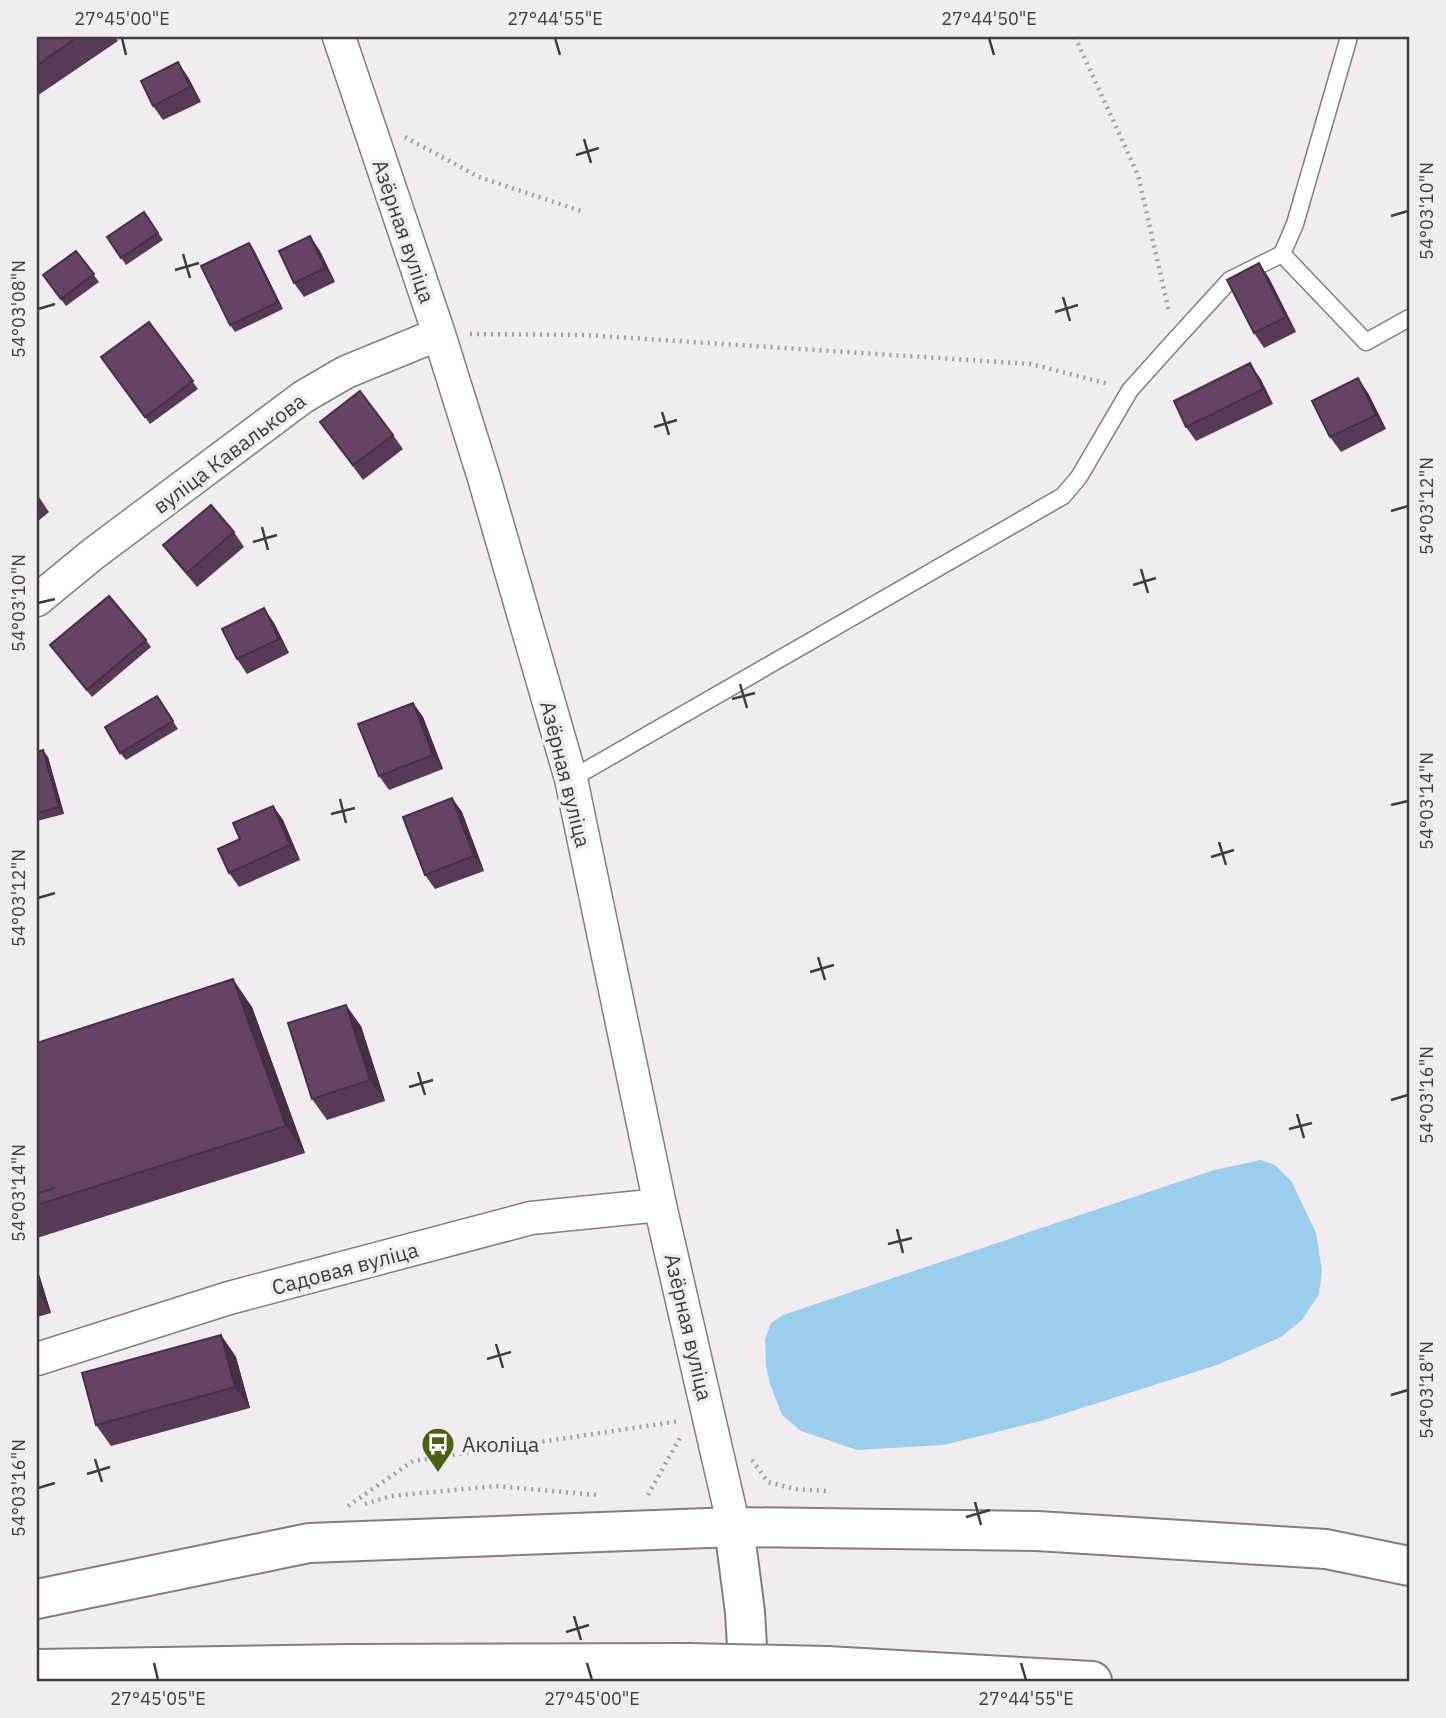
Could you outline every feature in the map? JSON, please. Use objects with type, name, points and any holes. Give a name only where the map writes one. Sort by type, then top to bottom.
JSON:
[{"type":"main road","points":[[734,1527],[745,1612],[749,1681]]},
{"type":"main road","points":[[37,1600],[309,1543],[734,1527],[1050,1532],[1325,1549],[1409,1566]]},
{"type":"main road","points":[[37,1669],[515,1662],[688,1663],[827,1666],[1092,1681]]},
{"type":"street","name":"Азёрная вуліца","points":[[339,37],[439,334],[519,594],[570,779],[660,1205],[700,1418],[734,1527]]},
{"type":"street","name":"вуліца Кавалькова","points":[[37,600],[93,554],[303,397],[358,367],[439,334]]},
{"type":"street","name":"Садовая вуліца","points":[[37,1359],[229,1298],[531,1219],[660,1205]]},
{"type":"lane","points":[[570,779],[1063,496],[1079,477],[1130,390],[1175,340],[1230,280],[1282,254],[1295,224],[1349,37]]},
{"type":"lane","points":[[1282,254],[1366,342],[1409,318]]},
{"type":"path","points":[[1075,37],[1138,175],[1175,340]]},
{"type":"path","points":[[365,115],[479,177],[581,211]]},
{"type":"path","points":[[439,334],[585,335],[1031,364],[1130,390]]},
{"type":"path","points":[[604,1496],[496,1486],[391,1496],[340,1511],[413,1461],[700,1418]]},
{"type":"path","points":[[644,1531],[645,1499],[700,1418]]},
{"type":"water","points":[[1261,1160],[1275,1165],[1292,1182],[1316,1233],[1322,1270],[1319,1294],[1302,1320],[1281,1337],[1217,1365],[1041,1421],[943,1445],[857,1450],[801,1431],[782,1415],[770,1384],[765,1339],[771,1323],[783,1315],[1214,1170]]},
{"type":"building","points":[[37,37],[78,37],[37,65]]},
{"type":"building","points":[[178,62],[190,87],[153,106],[141,81]]},
{"type":"building","points":[[144,212],[158,233],[121,258],[107,237]]},
{"type":"building","points":[[310,236],[325,268],[294,283],[279,251]]},
{"type":"building","points":[[249,243],[278,302],[230,325],[201,266]]},
{"type":"building","points":[[76,251],[94,274],[61,299],[43,275]]},
{"type":"building","points":[[1259,263],[1286,317],[1254,333],[1227,280]]},
{"type":"building","points":[[149,322],[193,381],[145,417],[101,357]]},
{"type":"building","points":[[1250,363],[1263,389],[1186,427],[1174,401]]},
{"type":"building","points":[[1358,378],[1376,415],[1330,437],[1312,401]]},
{"type":"building","points":[[360,391],[393,435],[353,465],[320,422]]},
{"type":"building","points":[[211,505],[234,532],[187,573],[163,545]]},
{"type":"building","points":[[109,596],[146,640],[87,690],[50,645]]},
{"type":"building","points":[[264,608],[279,639],[237,659],[222,629]]},
{"type":"building","points":[[157,696],[173,721],[120,753],[105,727]]},
{"type":"building","points":[[413,703],[433,755],[379,776],[358,724]]},
{"type":"building","points":[[43,750],[59,807],[37,813],[37,752]]},
{"type":"building","points":[[452,798],[474,856],[425,875],[403,817]]},
{"type":"building","points":[[273,806],[290,845],[229,873],[218,849],[240,839],[233,823]]},
{"type":"building","points":[[233,979],[286,1126],[37,1205],[37,1043]]},
{"type":"building","points":[[346,1005],[370,1080],[312,1099],[288,1023]]},
{"type":"building","points":[[221,1335],[235,1387],[96,1425],[82,1373]]},
{"type":"place","name":"Аколіца","points":[[438,1474]]}]
